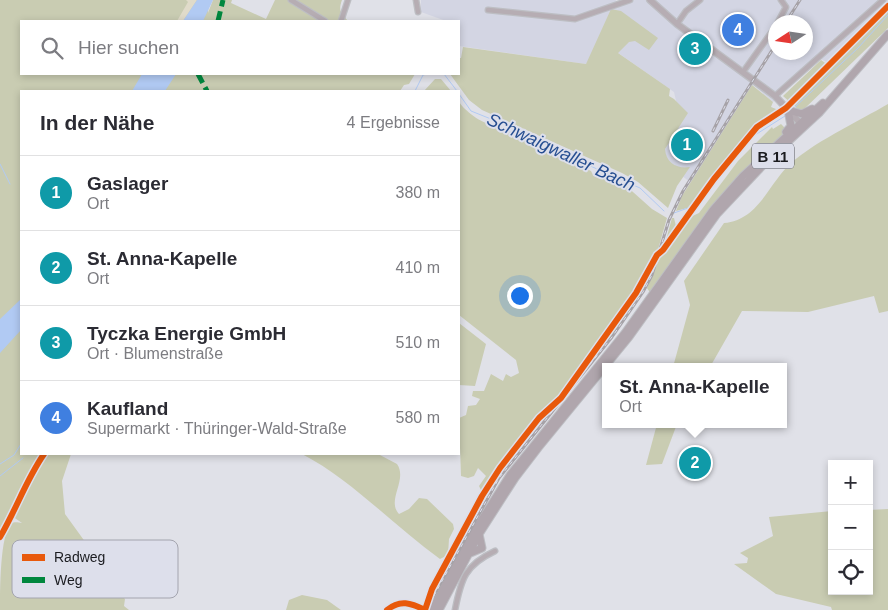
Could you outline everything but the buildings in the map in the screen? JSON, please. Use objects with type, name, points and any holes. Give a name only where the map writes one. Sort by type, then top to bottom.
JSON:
[{"type":"main road","name":"B 11","points":[[608,363],[629,337],[717,214],[837,91],[888,34]]},
{"type":"main road","name":"B 11","points":[[432,610],[487,510],[527,452],[625,334],[713,210],[743,176],[776,145],[802,126],[821,104],[837,91]]},
{"type":"main road","points":[[776,145],[791,126],[788,110],[802,114],[821,104]]},
{"type":"main road","name":"B 11","points":[[439,610],[479,534],[538,448],[602,370]]},
{"type":"main road","points":[[468,554],[482,548],[479,534]]},
{"type":"street","points":[[291,0],[323,20]]},
{"type":"street","points":[[341,20],[348,0]]},
{"type":"street","points":[[416,0],[418,12]]},
{"type":"street","points":[[488,10],[575,19],[630,0]]},
{"type":"street","points":[[650,0],[677,24],[775,96],[802,126]]},
{"type":"street","points":[[677,24],[686,11],[700,0]]},
{"type":"street","points":[[780,0],[786,8],[782,15]]},
{"type":"street","points":[[775,96],[883,0]]},
{"type":"street","points":[[743,72],[768,37]]},
{"type":"street","points":[[482,548],[488,555]]},
{"type":"street","points":[[455,610],[466,572],[495,551]]},
{"type":"street","points":[[388,610],[398,603],[406,603],[424,609]]},
{"type":"shaded area","points":[[421,0],[616,0],[614,7],[635,0],[888,0],[828,63],[821,59],[773,102],[753,85],[691,183],[654,153],[679,114],[674,92],[604,43],[586,64],[460,46],[460,20],[443,20],[421,12]]},
{"type":"green space","points":[[0,0],[209,0],[208,13],[213,0],[232,0],[231,3],[266,19],[275,0],[342,0],[341,12],[347,20],[20,20],[20,75],[414,75],[409,84],[404,85],[401,90],[20,90],[20,455],[71,455],[62,481],[65,514],[84,540],[12,540],[12,598],[124,598],[124,606],[129,610],[0,610],[1,564],[7,530],[15,522],[22,523],[9,514],[0,529]]},
{"type":"green space","points":[[888,3],[888,28],[801,112],[783,96],[821,60],[828,65]]},
{"type":"green space","points":[[611,9],[621,11],[658,38],[649,50],[635,41],[629,42],[618,53],[670,89],[669,96],[688,113],[665,149],[670,162],[681,167],[690,167],[677,186],[668,208],[638,182],[622,173],[482,110],[469,100],[451,75],[460,75],[460,58],[463,47],[586,64]]},
{"type":"green space","points":[[435,79],[441,79],[450,90],[425,90]]},
{"type":"green space","points":[[752,85],[773,102],[771,107],[776,109],[778,114],[756,125],[720,166],[691,207],[676,211],[682,196]]},
{"type":"green space","points":[[460,103],[470,114],[481,121],[496,124],[591,171],[593,175],[602,177],[606,181],[618,186],[624,184],[652,209],[667,218],[657,253],[648,266],[646,281],[635,303],[596,357],[510,459],[485,498],[479,486],[486,476],[478,468],[474,476],[468,478],[461,476],[460,418],[466,415],[468,406],[476,405],[480,399],[472,396],[473,391],[484,391],[491,374],[503,381],[506,374],[511,377],[519,373],[516,360],[460,316]]},
{"type":"green space","points":[[888,104],[888,311],[879,313],[874,296],[808,312],[742,311],[712,363],[674,363],[690,305],[684,281],[724,223],[735,221],[753,210],[787,167],[808,150]]},
{"type":"green space","points":[[781,124],[786,129],[782,135],[734,180],[651,294],[647,288],[660,257],[688,218],[699,213],[738,161],[772,127],[773,129]]},
{"type":"green space","points":[[672,218],[674,218],[676,226],[681,224],[664,247]]},
{"type":"green space","points":[[460,324],[486,344],[475,386],[460,385]]},
{"type":"green space","points":[[656,428],[676,428],[662,464],[646,465]]},
{"type":"green space","points":[[304,455],[380,455],[397,464],[400,470],[400,477],[395,503],[399,514],[409,509],[419,498],[427,499],[453,524],[454,529],[449,539],[448,555],[440,559],[356,490]]},
{"type":"green space","points":[[888,509],[888,610],[832,610],[831,607],[776,594],[734,564],[747,563],[748,558],[740,553],[773,536],[769,517],[828,511],[828,595],[873,595],[873,510]]},
{"type":"green space","points":[[302,595],[327,600],[341,610],[286,610],[289,600]]},
{"type":"sand","points":[[186,0],[197,0],[184,20],[178,20],[188,2]]},
{"type":"water","points":[[197,0],[213,0],[203,20],[184,20]]},
{"type":"water","points":[[141,75],[175,75],[166,90],[133,90]]},
{"type":"water","points":[[20,300],[20,331],[0,353],[0,319]]},
{"type":"waterway","name":"Schwaigwaller Bach","points":[[795,107],[858,48],[888,15]]},
{"type":"waterway","name":"Schwaigwaller Bach","points":[[416,90],[423,75]]},
{"type":"waterway","name":"Schwaigwaller Bach","points":[[445,75],[456,90]]},
{"type":"waterway","name":"Schwaigwaller Bach","points":[[460,95],[471,111],[516,129],[570,157],[640,188],[664,211]]},
{"type":"waterway","name":"Schwaigwaller Bach","points":[[694,210],[740,150],[755,135],[785,116]]},
{"type":"waterway","points":[[0,164],[10,184]]},
{"type":"waterway","name":"Schwaigwaller Bach","points":[[674,213],[688,208]]},
{"type":"waterway","points":[[0,464],[14,455],[20,446]]},
{"type":"waterway","points":[[0,476],[23,458]]},
{"type":"railway","points":[[790,15],[800,0]]},
{"type":"railway","points":[[426,610],[499,478],[612,337],[643,292],[652,275],[669,220],[683,191],[768,57]]},
{"type":"railway","points":[[713,131],[728,100]]},
{"type":"marked path","points":[[218,20],[223,0]]},
{"type":"marked path","points":[[199,75],[206,90]]},
{"type":"cycle path","points":[[387,610],[401,603],[425,610],[432,589],[482,496],[500,468],[539,418],[561,398],[636,293],[657,255],[663,250],[714,179],[757,127],[786,108],[888,6]]},
{"type":"cycle path","points":[[0,537],[43,455]]},
{"type":"place","name":"Kaufland","points":[[738,30]]},
{"type":"place","name":"Tyczka Energie GmbH","points":[[695,49]]},
{"type":"place","name":"Gaslager","points":[[687,145]]},
{"type":"place","name":"St. Anna-Kapelle","points":[[695,463]]}]
